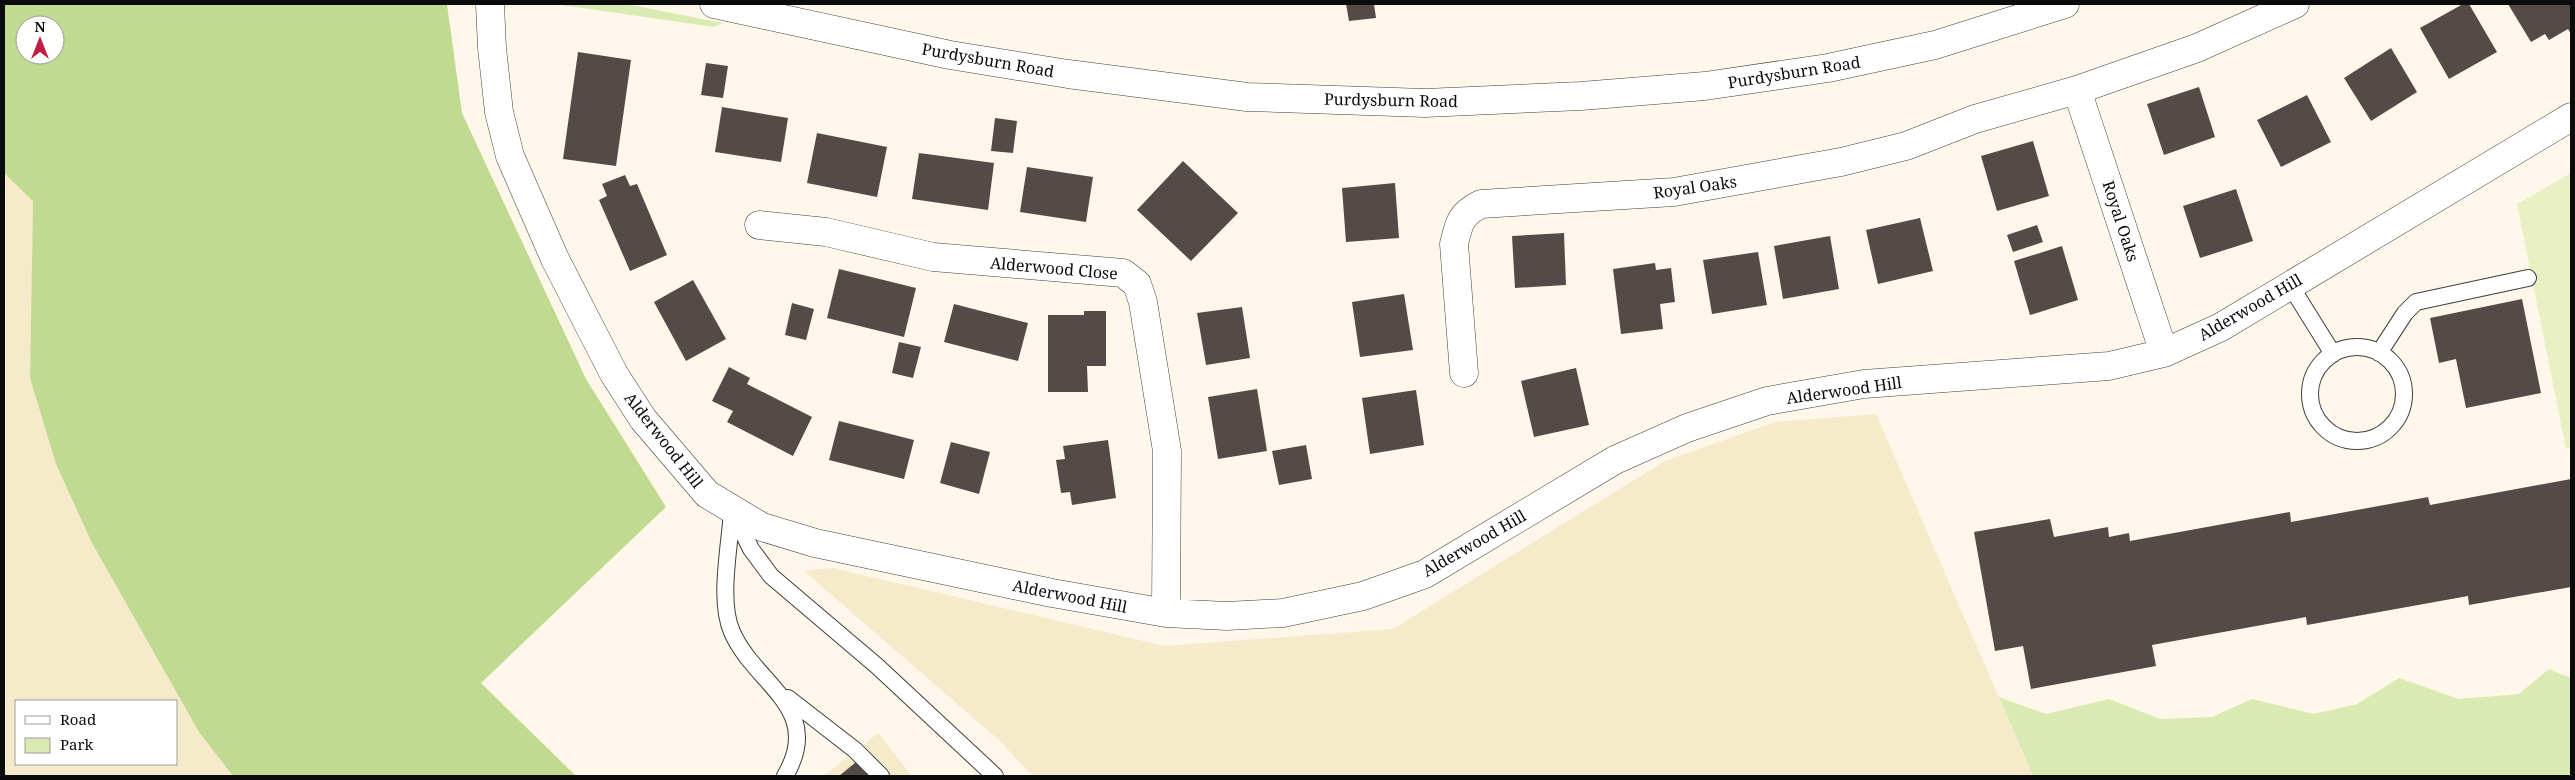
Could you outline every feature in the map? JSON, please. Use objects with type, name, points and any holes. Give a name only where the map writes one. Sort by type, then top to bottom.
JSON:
[{"type":"street","name":"Alderwood Hill","points":[[490,4],[492,48],[499,112],[510,156],[555,259],[614,374],[643,419],[707,494],[732,511],[762,527],[815,543],[1052,593],[1166,613],[1227,616],[1284,613],[1363,596],[1425,574],[1615,460],[1687,428],[1768,402],[1864,384],[2109,366],[2164,353],[2221,327],[2571,117]]},
{"type":"street","name":"Purdysburn Road","points":[[714,4],[950,55],[1068,74],[1246,97],[1425,103],[1581,96],[1705,86],[1828,68],[1935,45],[2065,4]]},
{"type":"street","name":"Royal Oaks","points":[[1464,373],[1454,244],[1458,224],[1466,211],[1481,204],[1674,192],[1841,162],[1906,146],[1975,119],[2077,90],[2197,48],[2295,4]]},
{"type":"street","name":"Royal Oaks","points":[[2077,90],[2164,353]]},
{"type":"street","name":"Alderwood Close","points":[[759,226],[826,232],[934,257],[1018,266],[1123,273],[1137,284],[1143,302],[1167,451],[1166,613]]},
{"type":"lane","points":[[2379,353],[2405,313],[2416,302],[2528,278]]},
{"type":"lane","points":[[2290,285],[2333,354]]},
{"type":"lane","points":[[2348,348],[2364,348],[2379,353],[2392,362],[2401,376],[2405,392],[2402,408],[2395,423],[2384,434],[2370,440],[2354,442],[2340,439],[2327,431],[2316,420],[2311,406],[2309,390],[2313,376],[2321,363],[2333,354],[2348,348]]},
{"type":"lane","points":[[732,511],[726,612],[732,632],[746,655],[776,689],[793,714],[798,736],[791,766],[785,776]]},
{"type":"lane","points":[[732,511],[752,549],[771,576],[877,666],[995,776]]},
{"type":"lane","points":[[776,689],[854,750],[881,776]]},
{"type":"shaded area","points":[[4,173],[33,200],[30,378],[199,732],[233,776],[4,776]]},
{"type":"shaded area","points":[[1876,414],[2033,776],[1032,776],[1000,741],[804,571],[833,568],[1165,646],[1393,629],[1665,461],[1775,422]]},
{"type":"shaded area","points":[[878,733],[912,776],[824,776]]},
{"type":"green space","points":[[4,4],[447,4],[462,113],[586,379],[666,507],[481,683],[576,776],[233,776],[199,732],[92,543],[56,464],[30,378],[33,201],[4,173]]},
{"type":"green space","points":[[626,4],[723,23],[713,27],[562,5]]},
{"type":"green space","points":[[2571,173],[2571,448],[2566,449],[2517,204]]},
{"type":"green space","points":[[2549,669],[2571,678],[2571,772],[2568,776],[2033,776],[1999,697],[2046,714],[2109,699],[2160,719],[2212,717],[2252,699],[2314,714],[2357,704],[2399,678],[2459,699],[2519,694]]},
{"type":"building","points":[[1346,4],[1374,4],[1376,18],[1349,21]]},
{"type":"building","points":[[2463,4],[2469,4],[2497,52],[2449,79],[2420,28]]},
{"type":"building","points":[[2508,4],[2571,4],[2571,34],[2568,29],[2549,40],[2545,34],[2531,42]]},
{"type":"building","points":[[2391,48],[2417,92],[2371,121],[2344,78]]},
{"type":"building","points":[[578,52],[631,60],[616,166],[563,159]]},
{"type":"building","points":[[706,63],[728,66],[723,98],[701,95]]},
{"type":"building","points":[[2199,87],[2215,137],[2164,155],[2147,104]]},
{"type":"building","points":[[2307,95],[2331,142],[2281,167],[2257,120]]},
{"type":"building","points":[[722,107],[788,118],[781,162],[715,152]]},
{"type":"building","points":[[995,118],[1017,121],[1013,153],[991,151]]},
{"type":"building","points":[[817,133],[887,147],[877,197],[807,183]]},
{"type":"building","points":[[2033,141],[2049,196],[1997,211],[1981,156]]},
{"type":"building","points":[[919,153],[994,163],[988,210],[912,199]]},
{"type":"building","points":[[1183,161],[1238,213],[1191,261],[1137,210]]},
{"type":"building","points":[[1027,167],[1093,177],[1086,222],[1020,212]]},
{"type":"building","points":[[625,175],[630,186],[637,184],[667,255],[630,271],[599,200],[607,196],[602,184]]},
{"type":"building","points":[[1395,183],[1399,238],[1346,242],[1342,188]]},
{"type":"building","points":[[2236,189],[2253,241],[2200,258],[2183,206]]},
{"type":"building","points":[[1920,218],[1933,271],[1878,284],[1866,230]]},
{"type":"building","points":[[2037,225],[2043,242],[2013,252],[2007,235]]},
{"type":"building","points":[[1564,233],[1566,285],[1515,288],[1512,236]]},
{"type":"building","points":[[1830,236],[1839,289],[1783,299],[1774,246]]},
{"type":"building","points":[[2062,246],[2078,300],[2030,315],[2014,261]]},
{"type":"building","points":[[1758,252],[1767,305],[1712,314],[1703,260]]},
{"type":"building","points":[[1655,263],[1656,270],[1671,268],[1675,302],[1660,304],[1663,329],[1621,334],[1613,269]]},
{"type":"building","points":[[839,269],[916,288],[904,337],[827,318]]},
{"type":"building","points":[[693,280],[726,339],[686,361],[654,302]]},
{"type":"building","points":[[1404,294],[1413,350],[1360,357],[1352,302]]},
{"type":"building","points":[[2522,299],[2541,393],[2466,408],[2456,359],[2439,363],[2430,318]]},
{"type":"building","points":[[792,303],[814,309],[806,340],[785,335]]},
{"type":"building","points":[[954,304],[1028,323],[1018,361],[944,342]]},
{"type":"building","points":[[1242,307],[1250,358],[1206,365],[1197,313]]},
{"type":"building","points":[[1084,311],[1106,311],[1106,366],[1087,366],[1088,392],[1048,392],[1048,315],[1084,315]]},
{"type":"building","points":[[899,342],[921,347],[913,378],[892,373]]},
{"type":"building","points":[[729,367],[750,378],[747,384],[812,417],[793,456],[727,422],[733,411],[712,401]]},
{"type":"building","points":[[1576,368],[1589,425],[1534,437],[1521,381]]},
{"type":"building","points":[[1257,389],[1267,451],[1218,459],[1208,397]]},
{"type":"building","points":[[1416,390],[1424,445],[1370,454],[1362,398]]},
{"type":"building","points":[[839,421],[914,440],[904,479],[829,460]]},
{"type":"building","points":[[1108,440],[1116,498],[1072,505],[1070,492],[1061,493],[1056,460],[1065,459],[1063,446]]},
{"type":"building","points":[[951,442],[990,452],[979,494],[940,483]]},
{"type":"building","points":[[1306,445],[1312,479],[1279,485],[1272,451]]},
{"type":"building","points":[[2571,479],[2571,587],[2469,605],[2468,596],[2307,625],[2306,617],[2152,645],[2156,666],[2031,689],[2023,646],[1995,651],[1974,532],[2050,519],[2054,537],[2108,527],[2109,537],[2129,533],[2130,541],[2290,512],[2291,522],[2428,497],[2430,505]]},
{"type":"building","points":[[861,758],[875,776],[839,776]]}]
